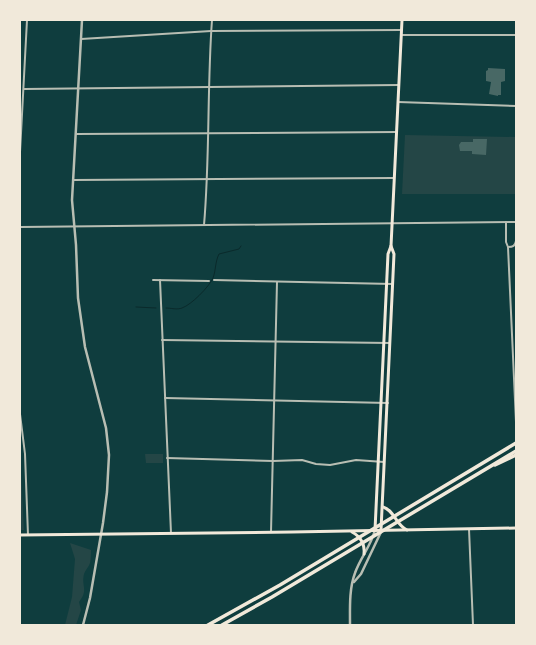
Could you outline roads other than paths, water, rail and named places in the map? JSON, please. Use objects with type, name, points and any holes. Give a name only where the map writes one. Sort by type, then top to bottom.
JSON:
[{"type":"highway","points":[[208,625],[274,588],[515,444]]},
{"type":"highway","points":[[222,625],[272,597],[488,467],[515,454]]},
{"type":"main road","points":[[375,530],[388,252],[391,246],[402,20]]},
{"type":"main road","points":[[381,530],[393,284],[394,252],[391,246]]},
{"type":"main road","points":[[383,506],[388,509],[401,526],[409,530]]},
{"type":"main road","points":[[20,535],[516,528]]},
{"type":"main road","points":[[350,531],[358,536],[362,541],[364,546],[364,554]]},
{"type":"street","points":[[20,152],[27,20]]},
{"type":"street","points":[[82,20],[72,213],[76,245],[78,298],[82,329],[106,428],[109,455],[107,492],[101,534],[90,598],[83,625]]},
{"type":"street","points":[[204,225],[208,179],[207,134],[212,20]]},
{"type":"street","points":[[80,38],[211,31],[401,30]]},
{"type":"street","points":[[401,35],[516,35]]},
{"type":"street","points":[[24,89],[399,85]]},
{"type":"street","points":[[398,102],[516,106]]},
{"type":"street","points":[[76,134],[396,132]]},
{"type":"street","points":[[73,180],[394,178]]},
{"type":"street","points":[[506,222],[516,422]]},
{"type":"street","points":[[20,227],[74,225],[516,223]]},
{"type":"street","points":[[508,247],[512,247],[516,241]]},
{"type":"street","points":[[153,280],[209,281]]},
{"type":"street","points":[[160,280],[170,533]]},
{"type":"street","points":[[214,280],[393,284]]},
{"type":"street","points":[[271,532],[276,282]]},
{"type":"street","points":[[162,340],[390,344]]},
{"type":"street","points":[[165,398],[388,403]]},
{"type":"street","points":[[20,414],[25,454],[28,535]]},
{"type":"street","points":[[167,458],[302,460],[316,464],[330,465],[356,460],[385,462]]},
{"type":"street","points":[[469,529],[473,625]]},
{"type":"street","points":[[350,625],[351,594],[355,573],[375,530]]},
{"type":"street","points":[[354,582],[361,574],[379,538],[381,530]]},
{"type":"street","points":[[358,566],[363,569]]},
{"type":"waterway","points":[[166,308],[180,309],[195,300],[213,278],[219,254],[239,249],[241,246]]},
{"type":"waterway","points":[[136,307],[156,308]]}]
